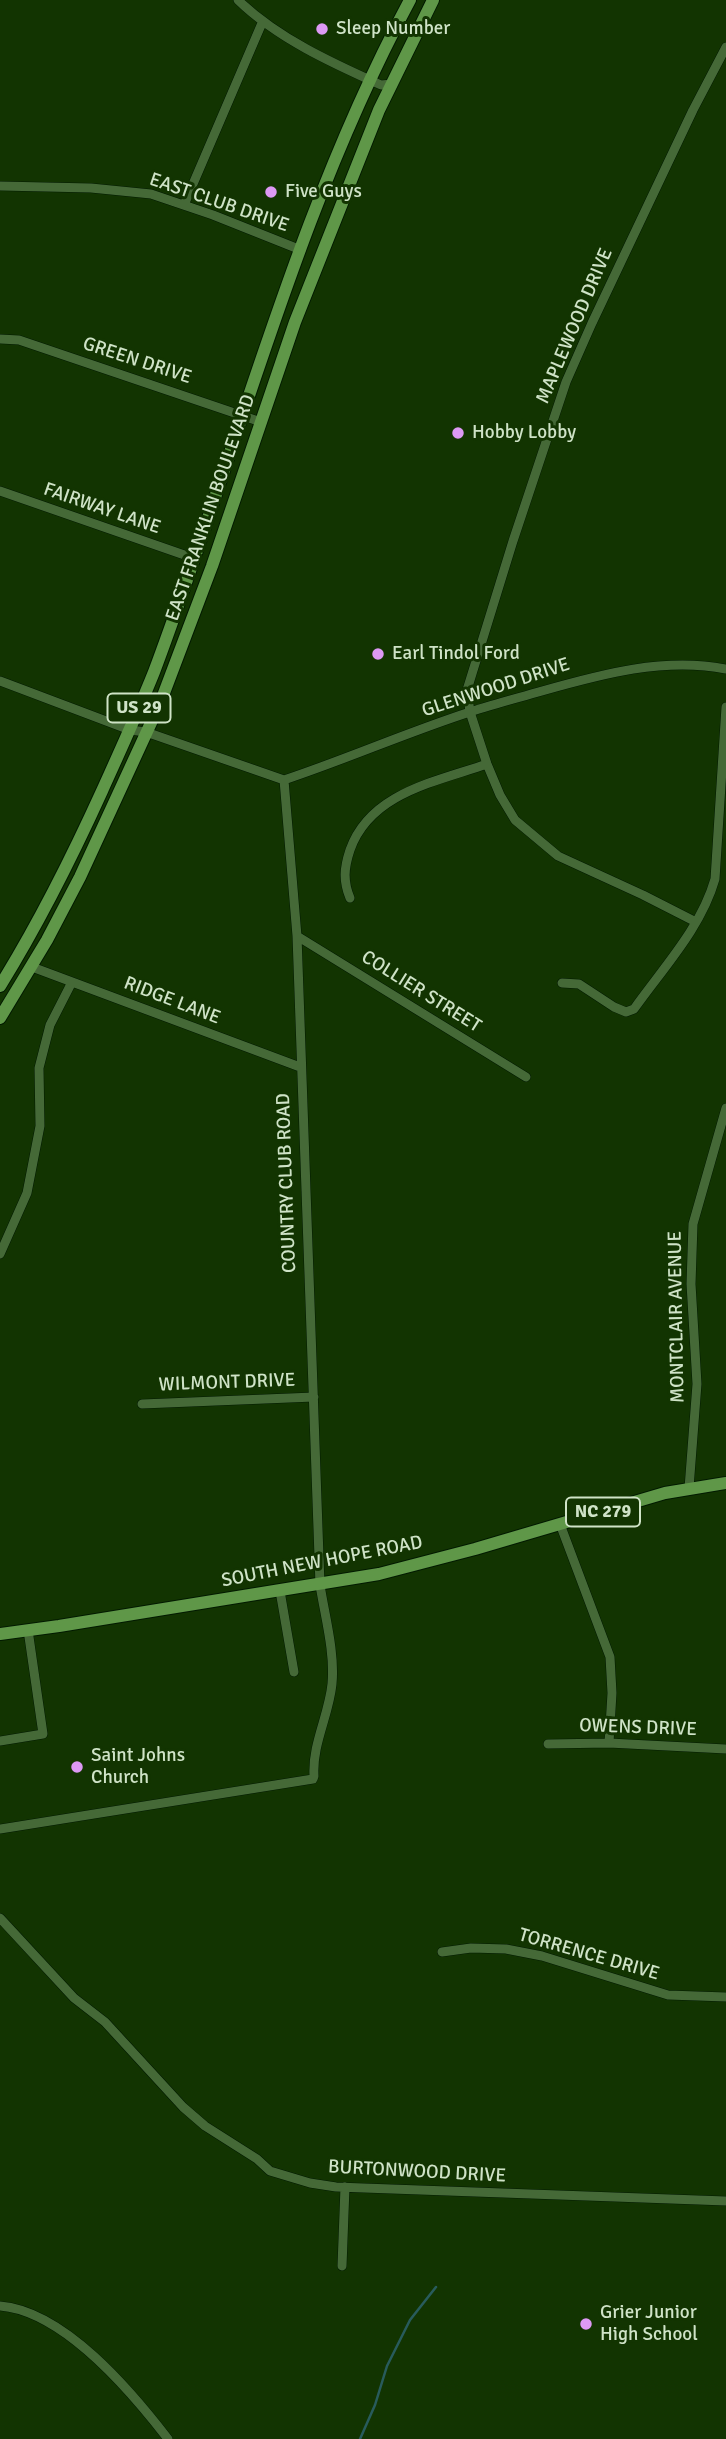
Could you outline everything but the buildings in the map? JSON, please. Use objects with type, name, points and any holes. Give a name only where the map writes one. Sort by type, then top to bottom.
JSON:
[{"type":"main road","name":"EAST FRANKLIN BOULEVARD","points":[[0,986],[64,873],[130,730],[153,673],[301,250],[355,116],[410,0]]},
{"type":"main road","name":"EAST FRANKLIN BOULEVARD","points":[[0,1018],[32,967],[80,877],[179,656],[295,322],[379,110],[433,0]]},
{"type":"main road","name":"SOUTH NEW HOPE ROAD","points":[[0,1633],[320,1585],[426,1563],[689,1488],[726,1483]]},
{"type":"street","points":[[238,0],[262,23],[372,81],[392,84]]},
{"type":"street","points":[[184,205],[262,23]]},
{"type":"street","name":"MAPLEWOOD DRIVE","points":[[696,922],[558,856],[515,820],[499,795],[487,764],[470,712],[467,690],[566,382],[609,286],[726,47]]},
{"type":"street","name":"EAST CLUB DRIVE","points":[[0,186],[151,194],[301,250]]},
{"type":"street","name":"GREEN DRIVE","points":[[0,339],[19,340],[261,422]]},
{"type":"street","name":"FAIRWAY LANE","points":[[0,491],[193,558]]},
{"type":"street","name":"GLENWOOD DRIVE","points":[[284,780],[470,712],[602,673],[656,666],[710,666],[726,669]]},
{"type":"street","points":[[0,681],[130,730],[146,732],[284,780]]},
{"type":"street","points":[[562,983],[579,984],[625,1012],[634,1009],[696,922],[708,901],[715,879],[726,707]]},
{"type":"street","points":[[350,898],[344,884],[345,864],[355,837],[370,817],[387,802],[409,791],[487,764]]},
{"type":"street","name":"COUNTRY CLUB ROAD","points":[[0,1829],[313,1779],[317,1742],[332,1685],[331,1657],[320,1585],[300,1067],[298,936],[284,780]]},
{"type":"street","name":"COLLIER STREET","points":[[298,936],[526,1077]]},
{"type":"street","name":"RIDGE LANE","points":[[32,967],[300,1067]]},
{"type":"street","points":[[0,1254],[27,1193],[40,1126],[39,1068],[50,1026],[72,982]]},
{"type":"street","name":"MONTCLAIR AVENUE","points":[[689,1488],[697,1384],[691,1284],[693,1224],[726,1108]]},
{"type":"street","name":"WILMONT DRIVE","points":[[142,1404],[314,1397]]},
{"type":"street","points":[[560,1524],[610,1657],[612,1693],[609,1743]]},
{"type":"street","points":[[281,1591],[294,1672]]},
{"type":"street","points":[[0,1741],[43,1734],[28,1630]]},
{"type":"street","name":"OWENS DRIVE","points":[[548,1744],[609,1743],[726,1749]]},
{"type":"street","name":"BURTONWOOD DRIVE","points":[[0,1918],[74,1998],[105,2022],[174,2097],[205,2126],[257,2159],[270,2171],[310,2183],[345,2187],[726,2201]]},
{"type":"street","name":"TORRENCE DRIVE","points":[[442,1952],[471,1948],[506,1949],[542,1956],[668,1995],[726,1997]]},
{"type":"street","points":[[342,2266],[345,2187]]},
{"type":"street","points":[[0,2306],[22,2311],[62,2330],[106,2370],[168,2439]]},
{"type":"waterway","points":[[360,2439],[375,2405],[387,2366],[410,2320],[436,2287]]},
{"type":"place","name":"Sleep Number","points":[[322,29]]},
{"type":"place","name":"Five Guys","points":[[271,192]]},
{"type":"place","name":"Hobby Lobby","points":[[458,433]]},
{"type":"place","name":"Earl Tindol Ford","points":[[378,654]]},
{"type":"place","name":"Saint Johns Church","points":[[77,1767]]},
{"type":"place","name":"Grier Junior High School","points":[[586,2324]]}]
